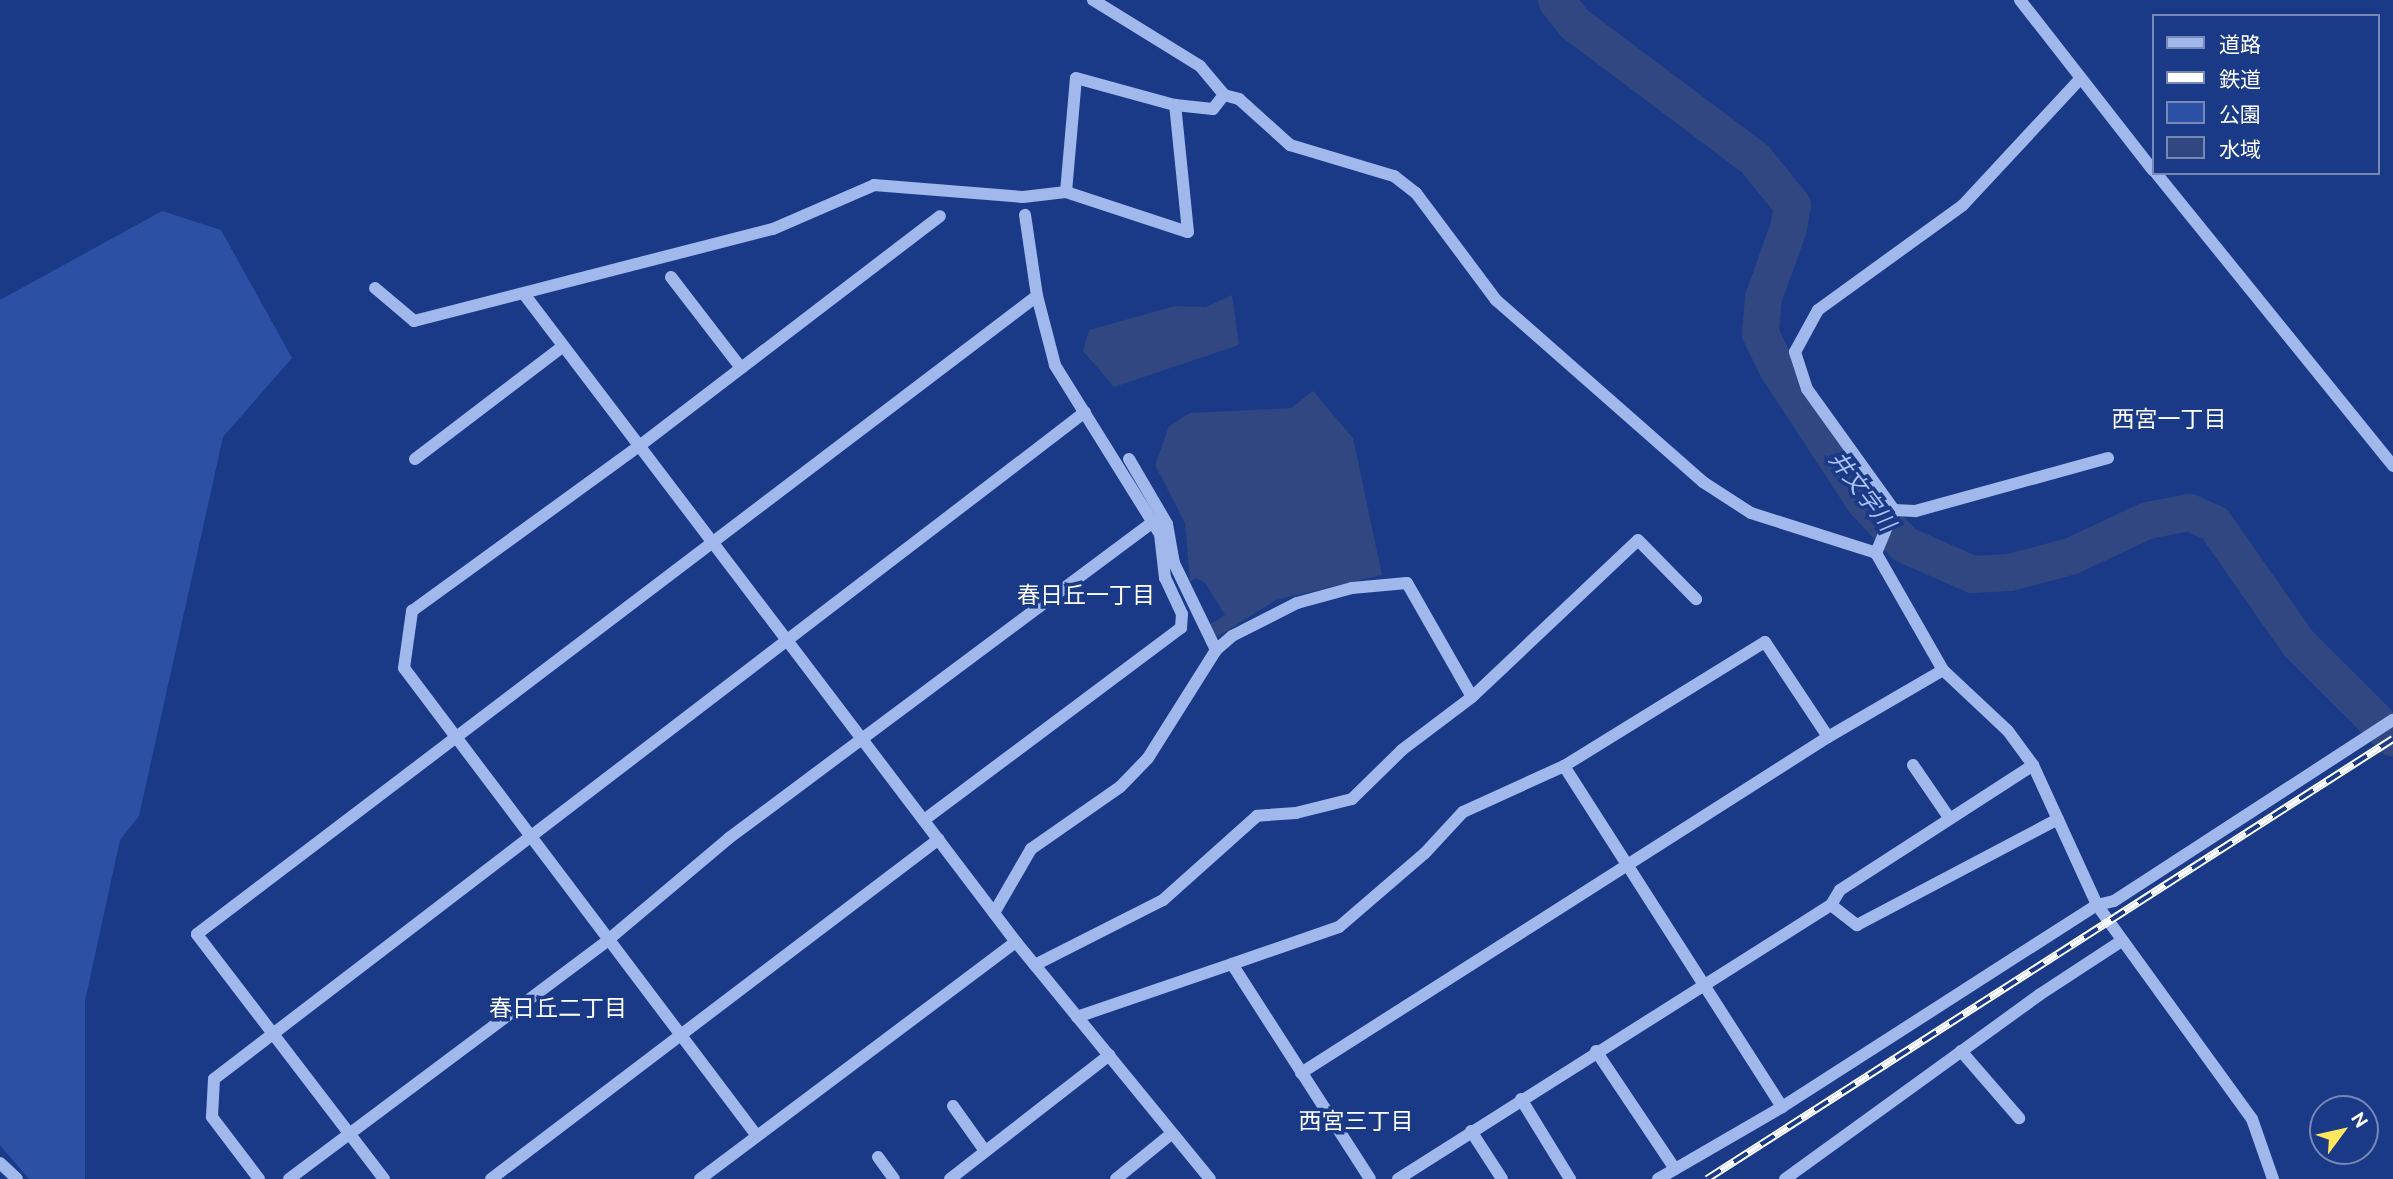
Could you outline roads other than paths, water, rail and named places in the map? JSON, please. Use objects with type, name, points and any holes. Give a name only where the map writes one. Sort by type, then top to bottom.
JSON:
[{"type":"street","points":[[1093,0],[1200,66],[1224,94],[1239,99],[1290,145],[1394,176],[1416,193],[1496,299],[1703,482],[1751,513],[1877,546],[1943,670],[2008,732],[2033,765],[2097,905],[2120,942],[2252,1119],[2273,1179]]},
{"type":"street","points":[[2020,0],[2152,168]]},
{"type":"street","points":[[1066,192],[1076,78],[1175,104],[1213,108],[1224,94]]},
{"type":"street","points":[[1890,513],[1807,389],[1795,352],[1818,310],[1963,205],[2080,79]]},
{"type":"street","points":[[375,288],[414,321],[773,229],[874,185],[1023,197],[1066,192],[1188,232],[1175,104]]},
{"type":"street","points":[[2157,175],[2393,466]]},
{"type":"street","points":[[924,820],[1181,628],[1182,614],[1165,578],[1160,534],[1055,365],[1037,296],[1026,215]]},
{"type":"street","points":[[757,1136],[404,668],[412,611],[638,447],[940,216]]},
{"type":"street","points":[[671,277],[741,368]]},
{"type":"street","points":[[524,294],[1016,942],[1210,1179]]},
{"type":"street","points":[[384,1179],[197,934],[454,736],[1037,296]]},
{"type":"street","points":[[415,459],[562,346]]},
{"type":"street","points":[[259,1179],[212,1117],[214,1079],[1085,412]]},
{"type":"street","points":[[1890,513],[1916,510],[2108,458]]},
{"type":"street","points":[[1129,459],[1167,524],[1174,563],[1216,650]]},
{"type":"street","points":[[1877,546],[1890,513]]},
{"type":"street","points":[[289,1179],[608,940],[729,838],[1153,522]]},
{"type":"street","points":[[1035,964],[1163,900],[1257,816],[1296,813],[1352,799],[1402,750],[1472,697],[1638,540],[1696,599]]},
{"type":"street","points":[[994,913],[1031,849],[1120,787],[1148,758],[1216,650],[1232,636],[1297,603],[1352,588],[1407,583],[1472,697]]},
{"type":"street","points":[[1077,1017],[1339,927],[1425,853],[1463,812],[1564,766],[1765,642],[1828,737]]},
{"type":"street","points":[[1301,1073],[1828,737],[1943,670]]},
{"type":"street","points":[[1658,1179],[1782,1107],[2097,905],[2114,901],[2393,720]]},
{"type":"street","points":[[1913,765],[1950,819]]},
{"type":"street","points":[[1398,1179],[1704,982],[1831,905],[1840,890],[2033,765]]},
{"type":"street","points":[[1564,766],[1782,1107]]},
{"type":"street","points":[[1831,905],[1857,925],[2058,818]]},
{"type":"street","points":[[491,1179],[939,839]]},
{"type":"street","points":[[700,1179],[1016,942]]},
{"type":"street","points":[[1785,1179],[1961,1051],[2120,942]]},
{"type":"street","points":[[1232,964],[1370,1179]]},
{"type":"street","points":[[1596,1051],[1675,1169]]},
{"type":"street","points":[[1961,1051],[2019,1118]]},
{"type":"street","points":[[950,1179],[1109,1055]]},
{"type":"street","points":[[1521,1099],[1570,1179]]},
{"type":"street","points":[[953,1106],[985,1151]]},
{"type":"street","points":[[1471,1131],[1502,1179]]},
{"type":"street","points":[[1115,1179],[1171,1133]]},
{"type":"street","points":[[878,1157],[894,1179]]},
{"type":"street","points":[[0,1163],[16,1179]]},
{"type":"water","points":[[1232,295],[1239,344],[1236,346],[1114,387],[1083,351],[1089,330],[1175,306],[1206,307]]},
{"type":"water","points":[[1313,391],[1353,438],[1382,575],[1276,600],[1217,637],[1209,625],[1225,615],[1205,583],[1196,578],[1190,582],[1185,523],[1155,465],[1169,426],[1190,413],[1291,408]]},
{"type":"waterway","name":"井文字川","points":[[1556,0],[1574,23],[1754,158],[1792,205],[1788,228],[1763,297],[1760,333],[1777,368],[1864,501],[1904,544],[1972,574],[2009,572],[2070,556],[2147,520],[2189,512],[2214,523],[2298,643],[2393,738]]},
{"type":"railway","points":[[1707,1179],[2393,739]]},
{"type":"district","name":"西宮一丁目","points":[[2169,419]]},
{"type":"district","name":"春日丘一丁目","points":[[1086,595]]},
{"type":"district","name":"春日丘二丁目","points":[[558,1008]]},
{"type":"district","name":"西宮三丁目","points":[[1356,1121]]}]
